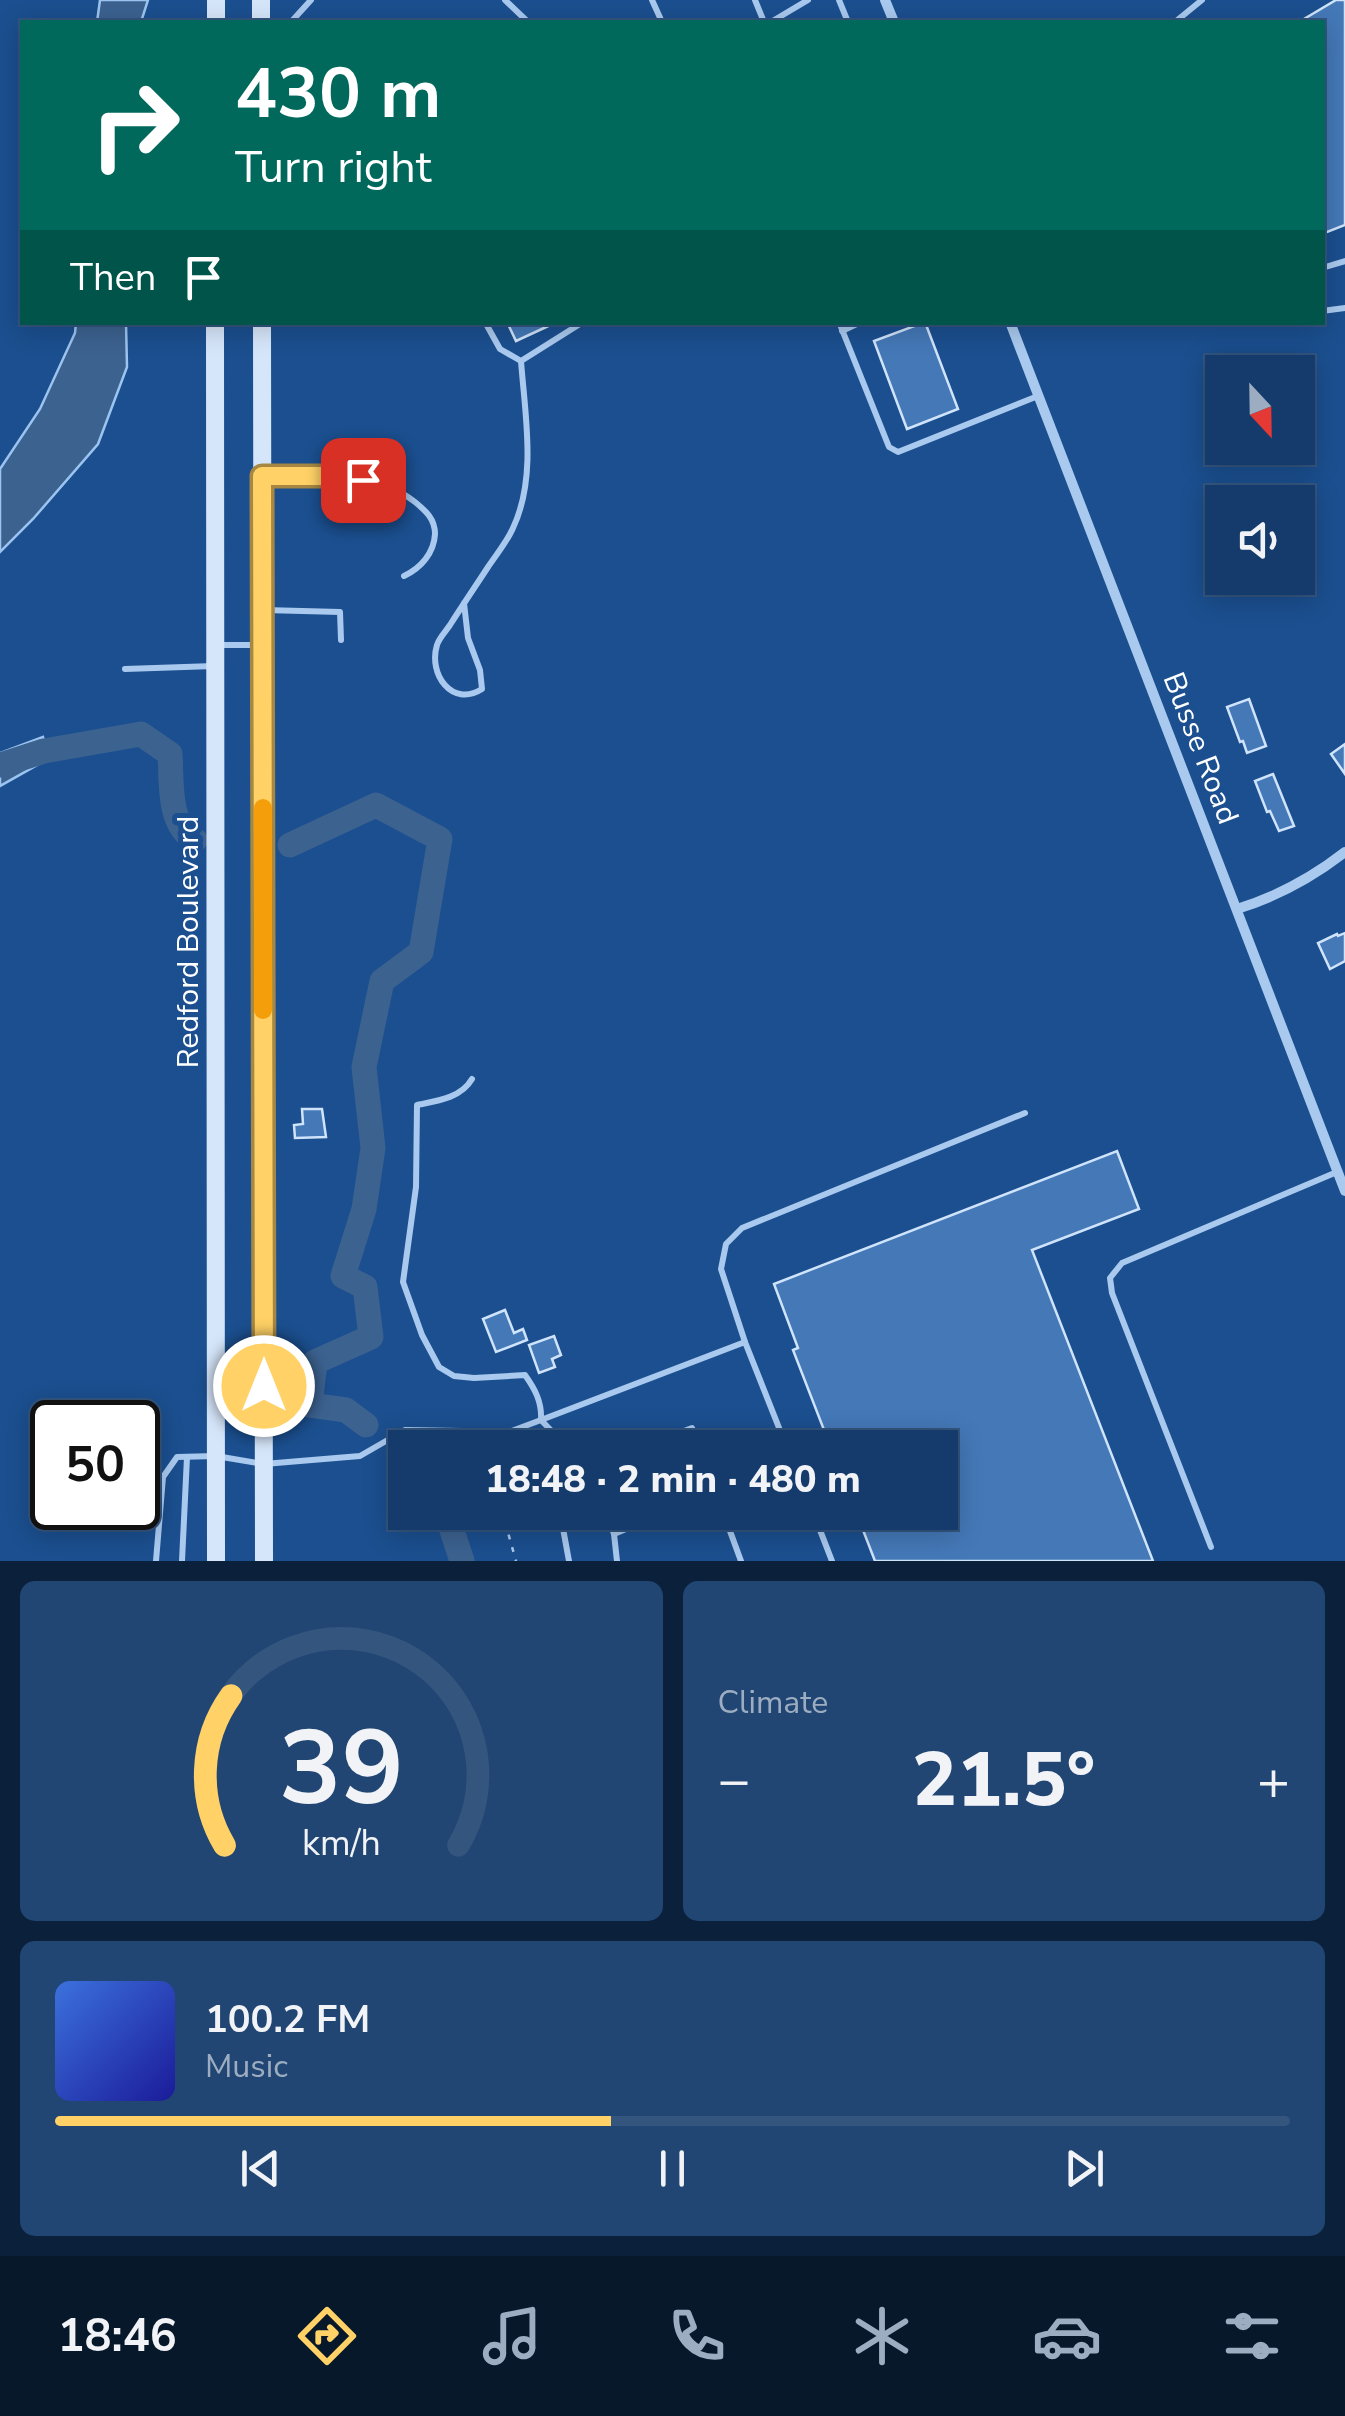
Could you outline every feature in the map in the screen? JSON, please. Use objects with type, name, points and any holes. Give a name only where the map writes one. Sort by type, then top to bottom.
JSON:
[{"type":"main road","name":"Redford Boulevard","points":[[216,325],[216,1561]]},
{"type":"main road","points":[[262,325],[264,1561]]},
{"type":"street","name":"Busse Road","points":[[1011,325],[1345,1191]]},
{"type":"street","points":[[1236,909],[1296,884],[1345,852]]},
{"type":"lane","points":[[293,20],[311,0]]},
{"type":"lane","points":[[505,0],[526,20]]},
{"type":"lane","points":[[771,20],[808,0]]},
{"type":"lane","points":[[1177,20],[1202,0]]},
{"type":"lane","points":[[487,325],[500,349],[521,361]]},
{"type":"lane","points":[[521,361],[578,325]]},
{"type":"lane","points":[[840,327],[889,448],[898,452],[1038,396]]},
{"type":"lane","points":[[464,603],[468,638],[482,688],[472,695],[456,694],[446,687],[436,668],[437,644],[513,528],[526,486],[521,361]]},
{"type":"lane","points":[[262,476],[342,476],[385,484],[411,499],[429,514],[435,528],[434,544],[427,558],[404,576]]},
{"type":"lane","points":[[262,610],[340,612],[341,640]]},
{"type":"lane","points":[[215,646],[262,645]]},
{"type":"lane","points":[[125,668],[215,666]]},
{"type":"lane","points":[[472,1079],[466,1090],[416,1105],[416,1187],[403,1282],[439,1368],[454,1376],[474,1378],[525,1375],[542,1406],[541,1420],[551,1430]]},
{"type":"lane","points":[[780,1430],[721,1270],[726,1244],[742,1228],[1025,1114]]},
{"type":"lane","points":[[1210,1547],[1112,1293],[1110,1278],[1122,1263],[1338,1172]]},
{"type":"lane","points":[[514,1430],[745,1342]]},
{"type":"lane","points":[[156,1561],[163,1477],[176,1457],[216,1456],[264,1464],[360,1456],[388,1440]]},
{"type":"lane","points":[[182,1561],[187,1457]]},
{"type":"lane","points":[[563,1530],[569,1561]]},
{"type":"lane","points":[[613,1530],[616,1561]]},
{"type":"lane","points":[[614,1534],[623,1530]]},
{"type":"lane","points":[[730,1530],[741,1561]]},
{"type":"lane","points":[[820,1530],[832,1561]]},
{"type":"path","points":[[508,1530],[516,1561]]},
{"type":"water","points":[[100,0],[148,0],[142,20],[97,20]]},
{"type":"water","points":[[76,325],[126,325],[127,367],[98,444],[0,552],[0,469],[40,409]]},
{"type":"water","points":[[43,737],[48,759],[0,786],[0,753]]},
{"type":"building","points":[[1336,0],[1345,0],[1345,225],[1325,233],[1325,20],[1302,20]]},
{"type":"building","points":[[508,325],[551,325],[516,341]]},
{"type":"building","points":[[926,325],[958,409],[907,429],[874,341]]},
{"type":"building","points":[[1249,699],[1266,746],[1247,753],[1227,707]]},
{"type":"building","points":[[1345,744],[1345,774],[1331,754]]},
{"type":"building","points":[[1273,774],[1294,826],[1279,831],[1255,781]]},
{"type":"building","points":[[1345,933],[1345,961],[1330,969],[1318,943]]},
{"type":"building","points":[[302,1109],[322,1109],[326,1137],[295,1138],[294,1125],[303,1124]]},
{"type":"building","points":[[1117,1151],[1139,1209],[1032,1250],[1153,1561],[875,1561],[863,1530],[958,1530],[958,1430],[824,1430],[793,1350],[798,1348],[774,1284]]},
{"type":"building","points":[[505,1310],[514,1333],[523,1329],[527,1340],[496,1352],[483,1319]]},
{"type":"building","points":[[554,1336],[561,1355],[552,1359],[555,1367],[539,1373],[529,1345]]},
{"type":"waterway","points":[[0,765],[44,751],[141,734],[170,754],[175,813],[186,833],[195,840]]},
{"type":"waterway","points":[[290,845],[376,805],[440,839],[421,952],[382,981],[364,1067],[373,1148],[364,1209],[343,1276],[365,1287],[371,1337],[315,1362],[310,1405],[346,1410],[366,1425]]},
{"type":"waterway","points":[[452,1530],[462,1561]]},
{"type":"slow traffic","points":[[263,808],[263,1010]]},
{"type":"route","points":[[264,1386],[262,476],[342,476],[363,480]]}]
